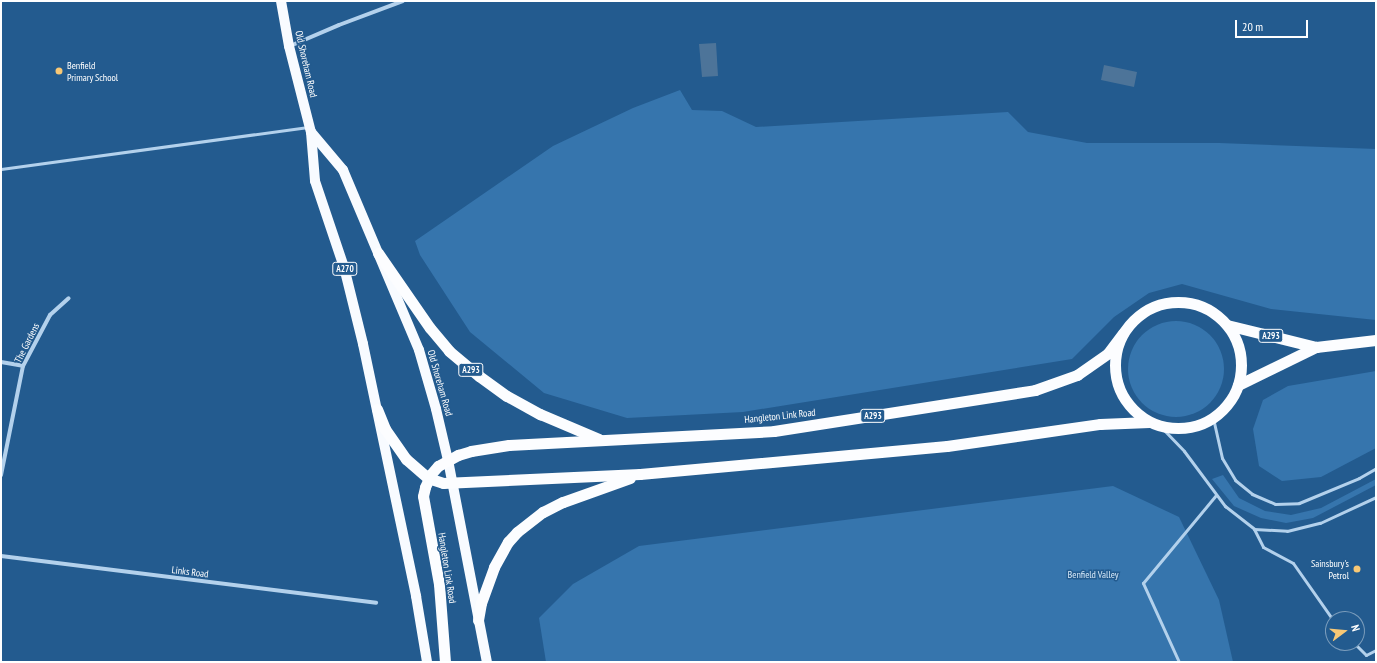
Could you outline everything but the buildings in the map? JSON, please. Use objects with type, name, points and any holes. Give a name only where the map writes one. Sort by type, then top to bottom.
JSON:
[{"type":"highway","name":"A293","points":[[378,253],[430,328],[449,351],[479,376],[507,396],[540,414],[603,440]]},
{"type":"highway","points":[[1169,302],[1191,303],[1211,311],[1227,325],[1238,345],[1243,362],[1238,385],[1227,406],[1213,418],[1195,426],[1172,429],[1161,427],[1149,422],[1131,409],[1120,390],[1115,374],[1116,353],[1123,334],[1132,321],[1149,308],[1169,302]]},
{"type":"highway","name":"A293","points":[[1227,325],[1316,348]]},
{"type":"highway","name":"Hangleton Link Road","points":[[445,662],[439,584],[424,501],[425,487],[428,478],[438,466],[448,460],[471,451],[492,447],[774,431],[1035,390],[1077,375],[1108,353],[1123,334]]},
{"type":"highway","name":"A293","points":[[1238,385],[1316,348],[1376,340]]},
{"type":"highway","points":[[377,409],[385,429],[394,444],[406,459],[428,478],[435,482],[453,483],[640,474],[947,446],[1100,424],[1149,422]]},
{"type":"highway","points":[[478,620],[486,584],[501,553],[508,542],[529,521],[563,502],[640,474]]},
{"type":"main road","name":"Old Shoreham Road","points":[[281,1],[289,46],[310,129],[315,181],[344,268],[377,409],[427,662]]},
{"type":"main road","name":"Old Shoreham Road","points":[[310,129],[343,170],[419,350],[436,408],[448,460],[487,662]]},
{"type":"street","points":[[289,46],[403,1]]},
{"type":"street","name":"The Gardens","points":[[1,475],[23,366],[50,315],[69,298]]},
{"type":"street","points":[[1,362],[23,366]]},
{"type":"street","name":"Links Road","points":[[1,556],[376,604]]},
{"type":"lane","points":[[1,169],[310,129]]},
{"type":"lane","points":[[1213,418],[1222,458],[1234,480],[1252,494],[1275,504],[1299,503],[1359,478],[1376,468]]},
{"type":"lane","points":[[1161,427],[1184,451],[1225,506],[1254,529],[1263,547],[1293,563],[1327,611]]},
{"type":"lane","points":[[1179,662],[1143,583],[1216,495]]},
{"type":"lane","points":[[1254,529],[1287,531],[1320,523],[1376,497]]},
{"type":"lane","points":[[1362,651],[1366,655],[1376,650]]},
{"type":"green space","points":[[680,90],[692,110],[722,111],[756,127],[1008,112],[1028,132],[1087,143],[1219,143],[1376,149],[1376,320],[1271,309],[1182,284],[1149,293],[1114,317],[1072,359],[743,412],[627,418],[544,393],[470,332],[420,255],[415,241],[553,146],[633,108]]},
{"type":"green space","points":[[1176,321],[1194,324],[1210,335],[1221,351],[1224,369],[1221,387],[1210,403],[1194,414],[1176,417],[1158,414],[1142,403],[1131,387],[1128,369],[1131,351],[1142,335],[1158,324]]},
{"type":"green space","points":[[1376,371],[1376,448],[1321,477],[1282,481],[1259,466],[1253,429],[1263,400],[1288,386]]},
{"type":"green space","points":[[1223,475],[1239,498],[1265,511],[1291,515],[1321,508],[1376,479],[1376,485],[1313,518],[1286,523],[1261,518],[1234,506],[1212,479]]},
{"type":"green space","name":"Benfield Valley","points":[[1113,486],[1179,517],[1219,600],[1233,662],[546,662],[539,618],[573,584],[639,546]]},
{"type":"shaded area","points":[[716,43],[718,76],[702,77],[699,44]]},
{"type":"shaded area","points":[[1104,65],[1137,72],[1134,87],[1101,80]]},
{"type":"place","name":"Benfield Primary School","points":[[59,71]]},
{"type":"place","name":"Sainsbury's Petrol","points":[[1357,569]]}]
